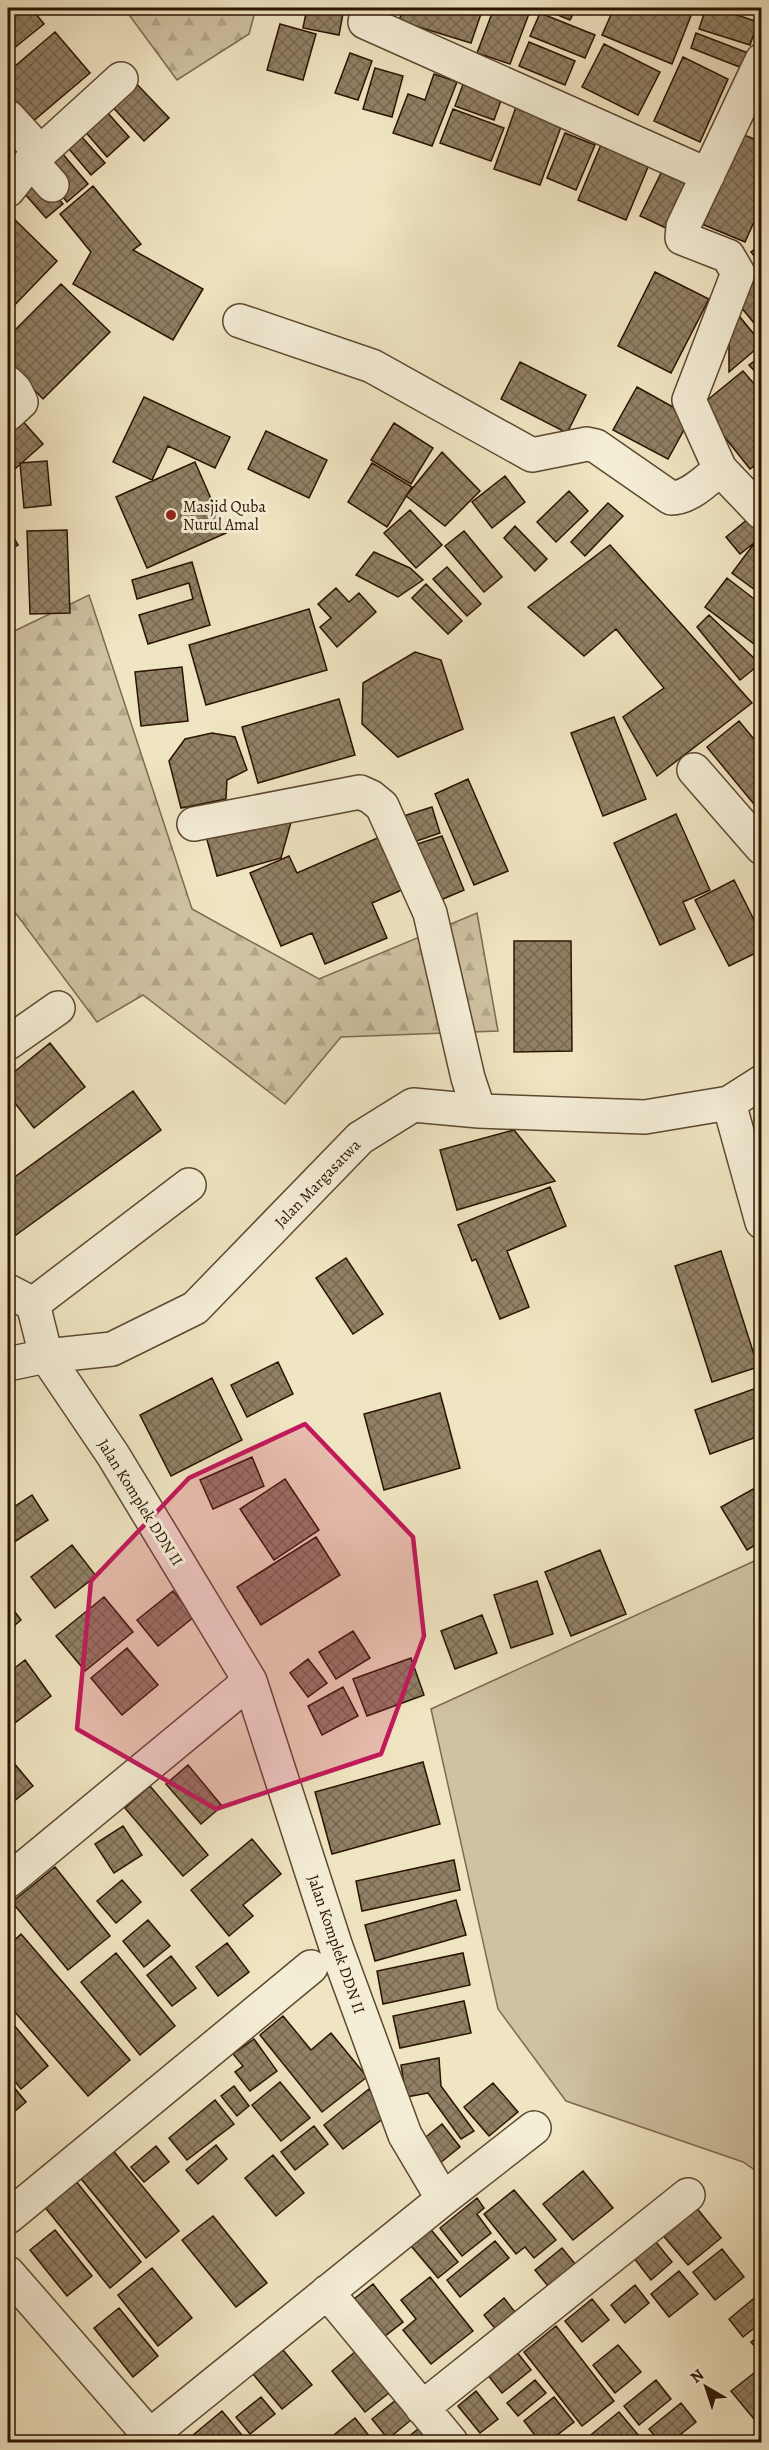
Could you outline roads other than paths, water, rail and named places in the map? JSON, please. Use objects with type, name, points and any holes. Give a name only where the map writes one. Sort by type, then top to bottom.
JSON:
[{"type":"street","points":[[365,22],[708,175]]},
{"type":"street","points":[[761,512],[720,469],[689,400],[738,273],[728,256],[682,238],[683,227],[762,60]]},
{"type":"street","points":[[8,190],[41,166],[121,79]]},
{"type":"street","points":[[8,117],[41,166]]},
{"type":"street","points":[[240,321],[372,366],[532,455],[587,444],[596,446],[672,498],[679,498],[692,491],[720,469]]},
{"type":"street","points":[[694,770],[762,848]]},
{"type":"street","points":[[194,824],[360,792],[371,797],[381,806],[430,913],[468,1078],[479,1111]]},
{"type":"street","points":[[8,1043],[58,1008]]},
{"type":"street","name":"Jalan Margasatwa","points":[[8,1364],[46,1356],[112,1349],[195,1308],[360,1137],[413,1105],[479,1111],[645,1117],[729,1103],[762,1082]]},
{"type":"street","points":[[729,1103],[762,1222]]},
{"type":"street","points":[[46,1356],[20,1298],[189,1185]]},
{"type":"street","name":"Jalan Komplek DDN II","points":[[46,1356],[113,1455],[250,1681],[336,1947],[405,2135],[443,2199]]},
{"type":"street","points":[[8,1881],[250,1681]]},
{"type":"street","name":"Jalan Komplek DDN II","points":[[8,2217],[312,1967]]},
{"type":"street","points":[[8,2273],[146,2439],[534,2128]]},
{"type":"street","points":[[422,2408],[688,2195]]},
{"type":"street","points":[[327,2292],[451,2442]]},
{"type":"place","name":"Masjid Quba Nurul Amal","points":[[171,515]]}]
